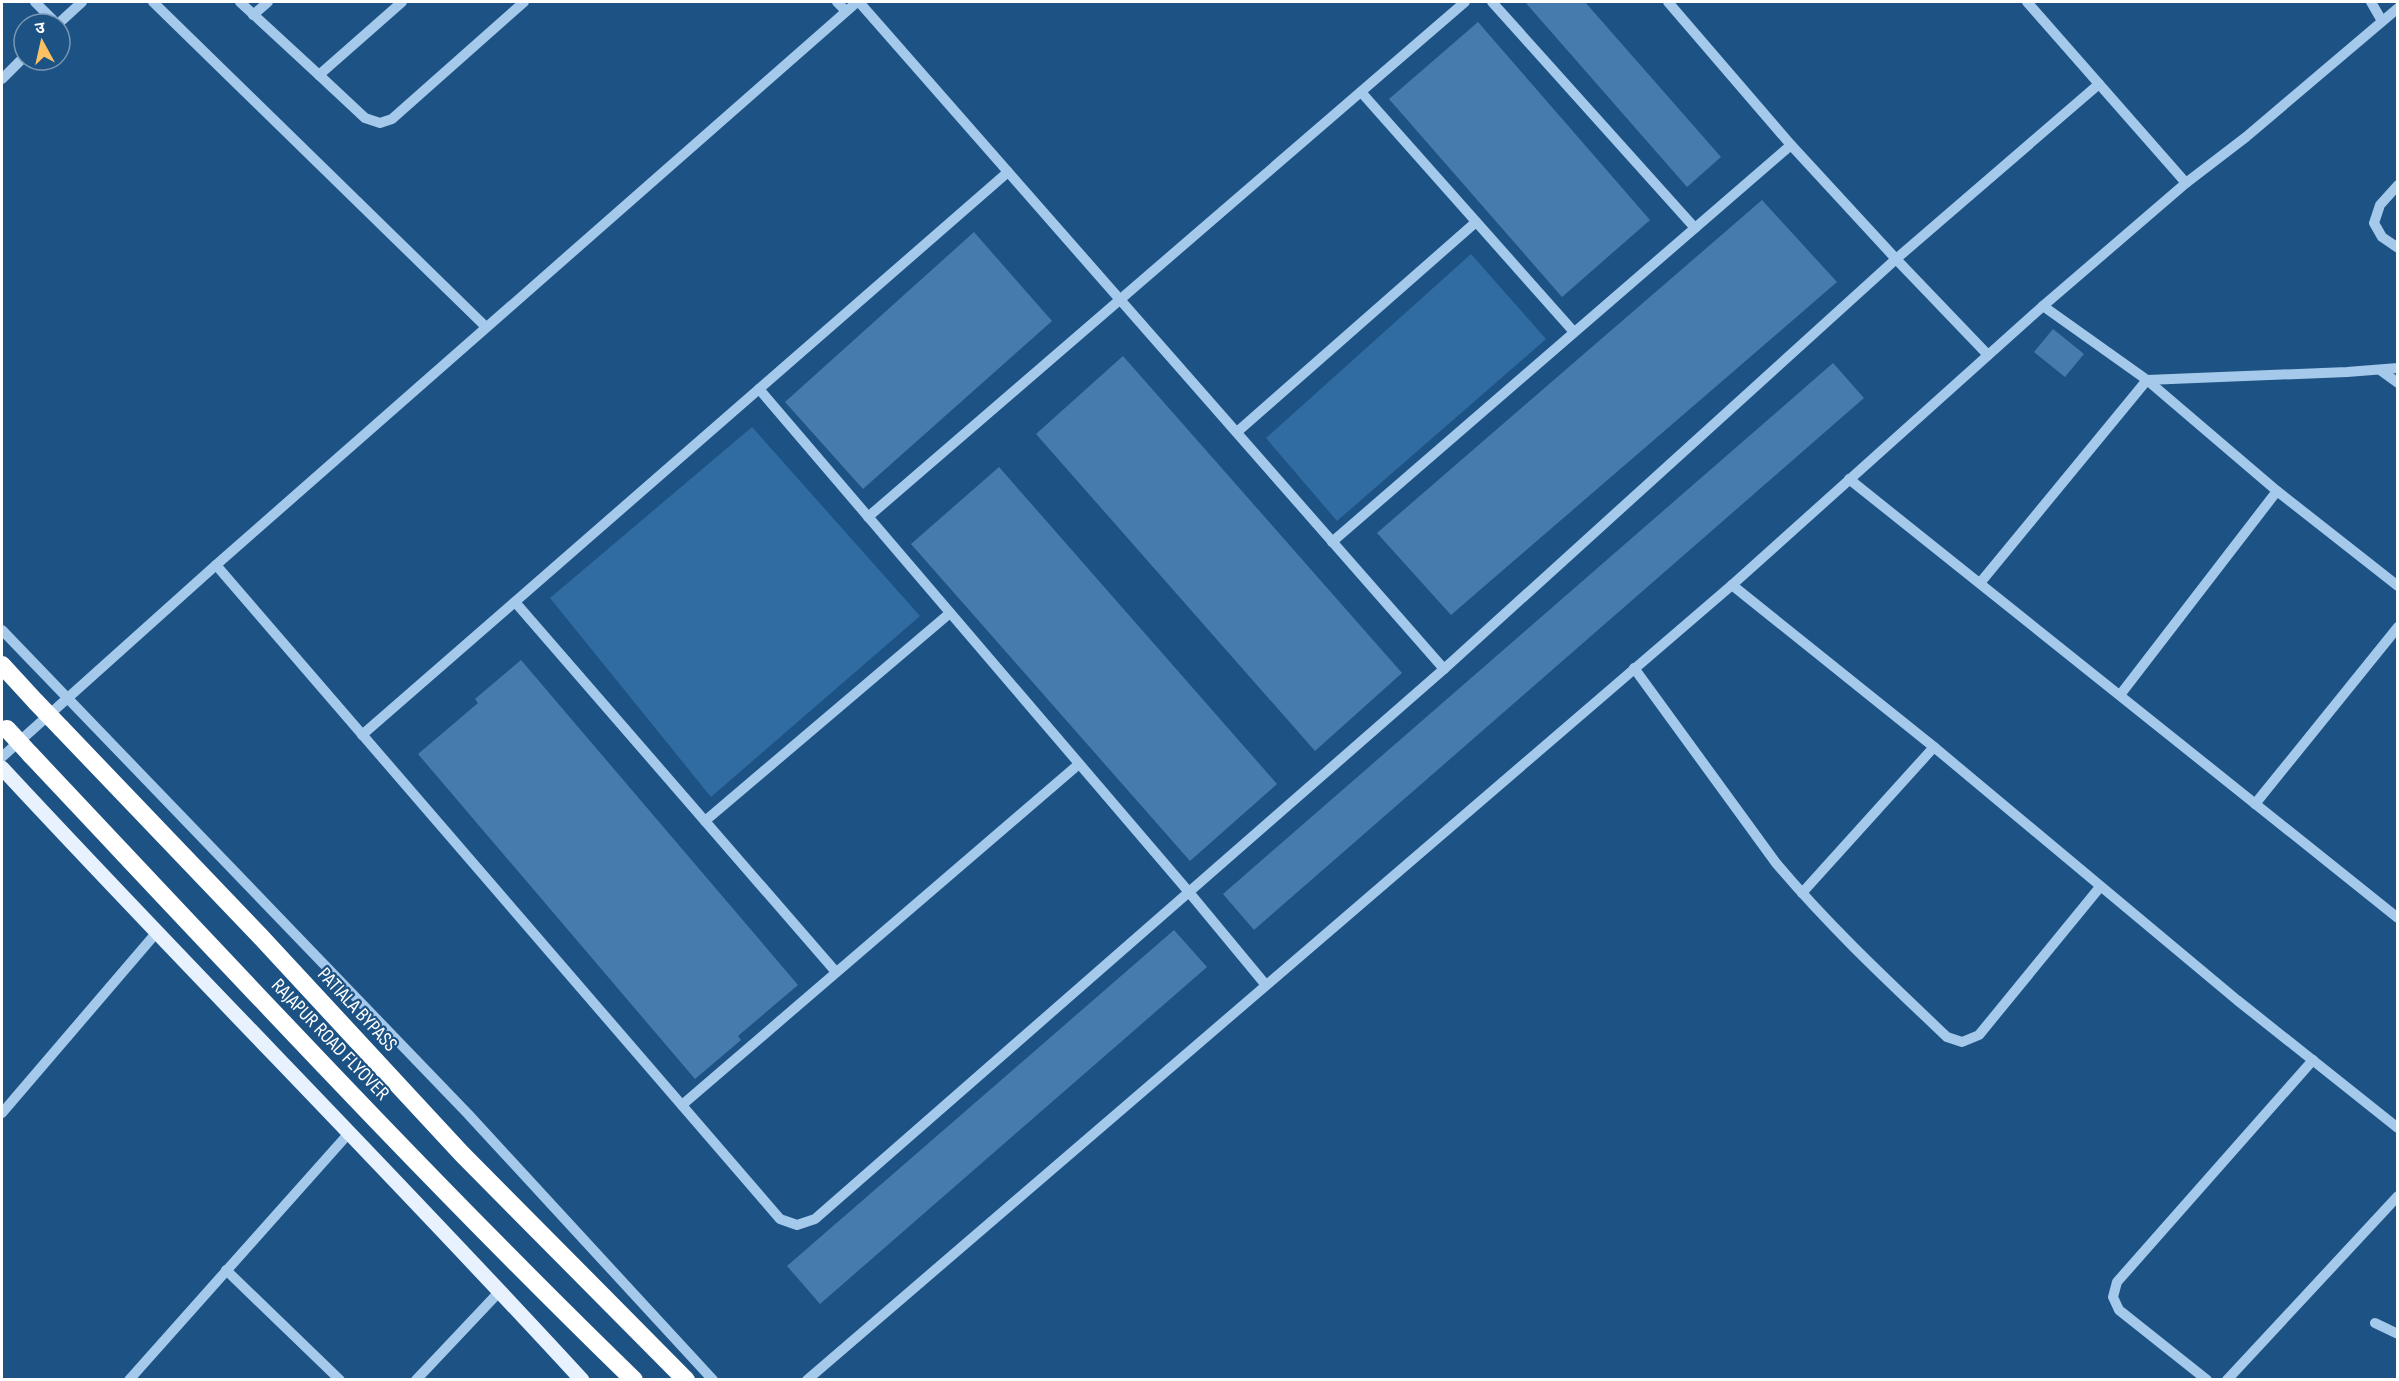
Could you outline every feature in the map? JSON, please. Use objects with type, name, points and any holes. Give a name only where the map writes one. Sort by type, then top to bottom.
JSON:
[{"type":"highway","name":"PATIALA BYPASS","points":[[2,665],[260,936],[462,1154],[686,1380]]},
{"type":"highway","name":"RAJAPUR ROAD FLYOVER","points":[[4,726],[278,1017],[634,1380]]},
{"type":"main road","points":[[2,768],[350,1132],[582,1380]]},
{"type":"street","points":[[153,2],[486,327]]},
{"type":"street","points":[[240,2],[365,118],[380,123],[392,119],[524,2]]},
{"type":"street","points":[[253,15],[268,2]]},
{"type":"street","points":[[320,75],[402,2]]},
{"type":"street","points":[[837,2],[846,11]]},
{"type":"street","points":[[2,757],[216,565],[858,2],[1444,669]]},
{"type":"street","points":[[868,517],[1465,2]]},
{"type":"street","points":[[1492,2],[1695,228]]},
{"type":"street","points":[[1668,2],[1791,145],[1988,355]]},
{"type":"street","points":[[2027,2],[2186,183]]},
{"type":"street","points":[[2371,2],[2382,21]]},
{"type":"street","points":[[807,1380],[1732,585],[2043,306],[2186,183],[2246,137],[2397,8]]},
{"type":"street","points":[[216,565],[780,1219],[797,1225],[815,1219],[1444,669],[1896,259],[2099,84]]},
{"type":"street","points":[[1361,92],[1574,332]]},
{"type":"street","points":[[1332,542],[1791,145]]},
{"type":"street","points":[[362,735],[1008,172]]},
{"type":"street","points":[[2397,184],[2380,205],[2374,223],[2382,237],[2397,248]]},
{"type":"street","points":[[1237,432],[1476,222]]},
{"type":"street","points":[[2043,306],[2147,380],[2277,491],[2397,586]]},
{"type":"street","points":[[1980,583],[2147,380],[2397,368]]},
{"type":"street","points":[[2380,370],[2397,383]]},
{"type":"street","points":[[759,389],[1265,984]]},
{"type":"street","points":[[1849,479],[2255,804],[2395,912]]},
{"type":"street","points":[[2120,695],[2277,491]]},
{"type":"street","points":[[1732,585],[1934,747],[2100,887],[2397,1128]]},
{"type":"street","points":[[515,602],[837,972]]},
{"type":"street","points":[[705,821],[950,613]]},
{"type":"street","points":[[2255,804],[2397,627]]},
{"type":"street","points":[[2,630],[468,1114],[713,1380]]},
{"type":"street","points":[[1635,668],[1776,863],[1856,950],[1947,1037],[1962,1042],[1979,1035],[2100,887]]},
{"type":"street","points":[[1802,893],[1934,747]]},
{"type":"street","points":[[682,1105],[1079,764]]},
{"type":"street","points":[[2,1113],[157,932]]},
{"type":"street","points":[[2207,1380],[2119,1310],[2113,1297],[2117,1282],[2313,1060]]},
{"type":"street","points":[[129,1380],[350,1132]]},
{"type":"street","points":[[2227,1380],[2397,1196]]},
{"type":"street","points":[[226,1270],[340,1380]]},
{"type":"street","points":[[416,1380],[500,1291]]},
{"type":"street","points":[[2374,1323],[2397,1334]]},
{"type":"shaded area","points":[[1471,254],[1546,339],[1337,521],[1266,438]]},
{"type":"shaded area","points":[[752,427],[920,616],[711,797],[550,598]]},
{"type":"building","points":[[1525,2],[1585,2],[1721,157],[1687,187]]},
{"type":"building","points":[[1478,22],[1650,220],[1562,297],[1389,99]]},
{"type":"building","points":[[1762,200],[1837,282],[1451,615],[1377,533]]},
{"type":"building","points":[[974,232],[1052,321],[863,489],[785,402]]},
{"type":"building","points":[[2053,329],[2084,354],[2065,377],[2034,352]]},
{"type":"building","points":[[1123,356],[1402,673],[1315,751],[1036,434]]},
{"type":"building","points":[[1833,363],[1864,398],[1254,930],[1223,894]]},
{"type":"building","points":[[999,467],[1277,784],[1190,861],[911,544]]},
{"type":"building","points":[[521,660],[798,985],[738,1036],[741,1040],[695,1079],[418,754],[478,703],[475,699]]},
{"type":"building","points":[[1174,930],[1207,967],[820,1304],[787,1266]]}]
